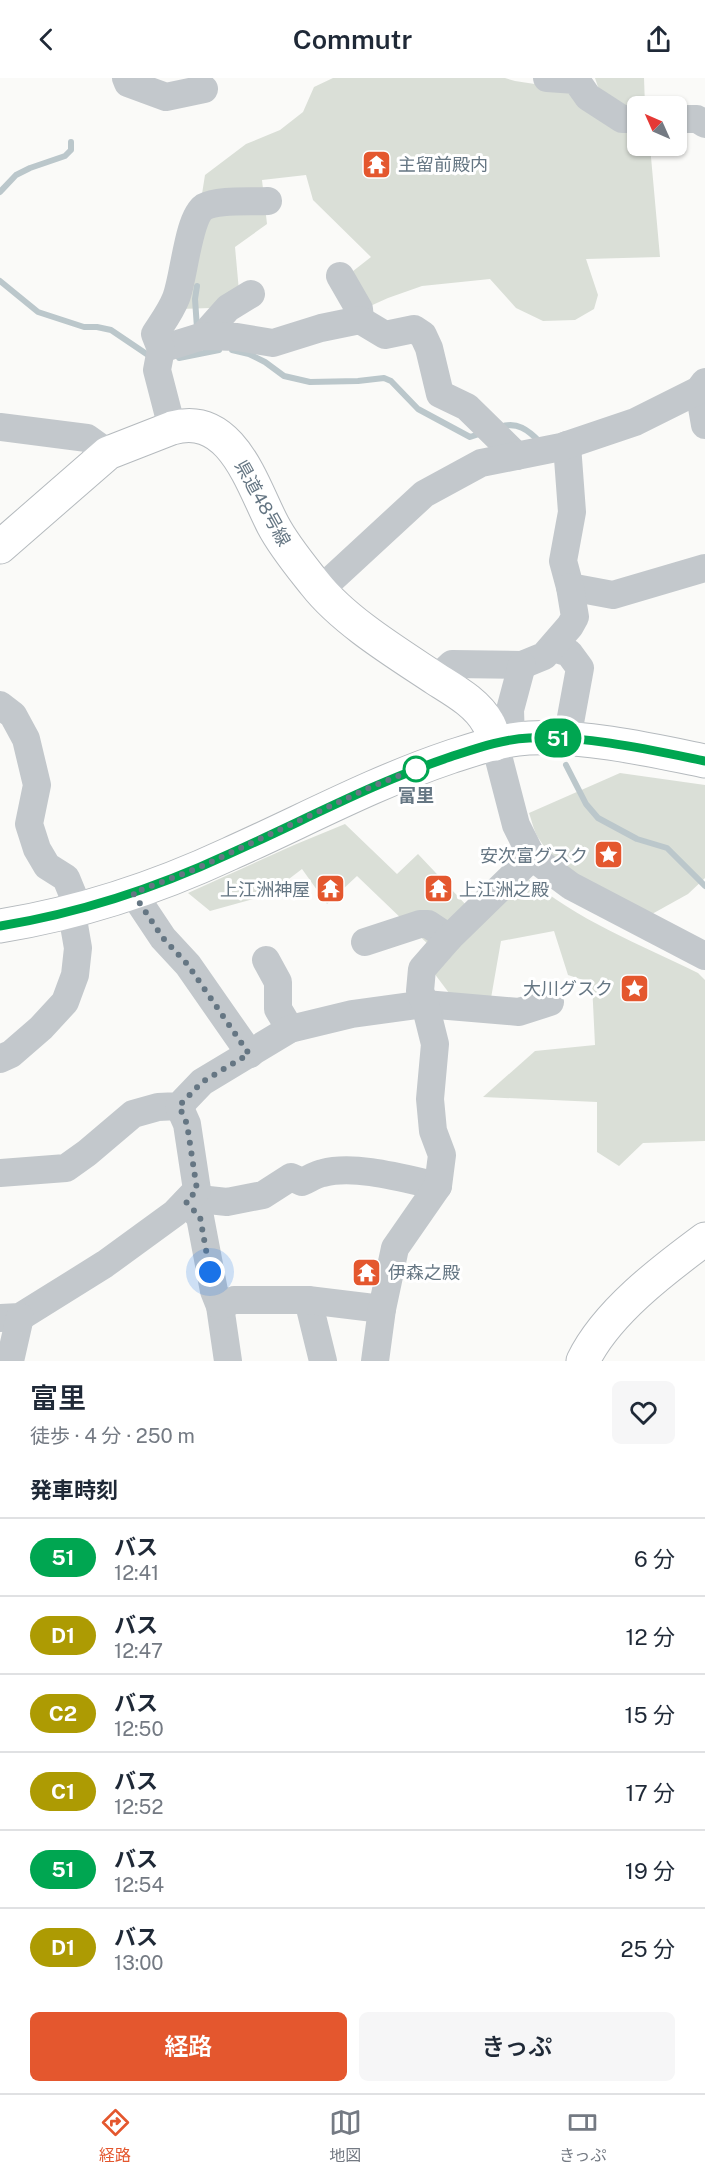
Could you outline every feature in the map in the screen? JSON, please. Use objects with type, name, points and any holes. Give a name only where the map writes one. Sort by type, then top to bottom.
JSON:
[{"type":"main road","name":"県道48号線","points":[[0,547],[108,453],[172,428],[201,426],[217,434],[242,461],[273,526],[291,554],[320,590],[383,644],[464,697],[489,723],[503,743]]},
{"type":"main road","points":[[0,926],[74,911],[133,893],[202,866],[410,771],[503,743],[528,738],[567,739],[642,748],[705,761]]},
{"type":"main road","points":[[583,1361],[596,1338],[615,1316],[676,1261],[705,1239]]},
{"type":"street","points":[[126,78],[128,83],[166,97],[204,89]]},
{"type":"street","points":[[547,78],[576,80],[588,97],[622,119],[627,119]]},
{"type":"street","points":[[687,119],[697,119],[705,124]]},
{"type":"street","points":[[172,428],[155,334],[176,300],[184,272],[192,226],[203,208],[216,204],[268,201]]},
{"type":"street","points":[[340,276],[359,309],[360,320]]},
{"type":"street","points":[[159,357],[204,336],[228,308],[251,294]]},
{"type":"street","points":[[204,336],[237,337],[273,343],[321,328],[360,320],[385,335],[414,329],[423,335],[429,348],[440,394],[467,407],[517,450]]},
{"type":"street","points":[[320,590],[424,494],[481,463],[517,450],[564,446],[635,422],[702,386],[705,425]]},
{"type":"street","points":[[0,427],[87,438],[108,453]]},
{"type":"street","points":[[564,446],[572,512],[563,561],[575,616],[536,658],[510,710],[503,743],[516,825],[532,857],[570,886],[705,956]]},
{"type":"street","points":[[570,587],[613,595],[705,568]]},
{"type":"street","points":[[436,679],[452,664],[536,658],[568,652],[580,668],[567,739]]},
{"type":"street","points":[[0,705],[13,715],[26,739],[37,785],[29,824],[37,849],[47,866],[66,878],[74,895],[77,957],[75,975],[65,1002],[41,1028],[10,1054],[0,1059]]},
{"type":"street","points":[[375,1361],[394,1248],[438,1185],[442,1155],[433,1131],[430,1099],[435,1044],[420,991],[422,969],[449,938],[532,857]]},
{"type":"street","points":[[133,893],[163,938],[188,965],[249,1054]]},
{"type":"street","points":[[365,942],[420,924],[428,924],[449,938]]},
{"type":"street","points":[[266,960],[278,982],[278,1009],[290,1029]]},
{"type":"street","points":[[0,1173],[66,1168],[133,1114],[158,1107],[179,1106],[202,1082],[290,1029],[352,1014],[425,1004],[519,1012],[550,1002]]},
{"type":"street","points":[[10,1361],[10,1317],[105,1264],[176,1213],[197,1190],[187,1124],[179,1106]]},
{"type":"street","points":[[188,1200],[226,1203],[263,1195],[291,1177],[302,1182],[332,1171],[368,1172],[438,1185]]},
{"type":"street","points":[[188,1200],[200,1217],[214,1291],[220,1306],[228,1361]]},
{"type":"street","points":[[220,1306],[234,1300],[308,1300],[382,1309]]},
{"type":"street","points":[[308,1300],[323,1361]]},
{"type":"shaded area","points":[[333,78],[505,78],[574,90],[627,121],[627,156],[651,156],[660,257],[586,259],[598,295],[594,309],[575,320],[543,321],[516,308],[490,279],[422,286],[368,307],[348,275],[371,257],[313,200],[306,175],[262,180],[267,224],[235,247],[239,291],[211,308],[179,309],[196,232],[205,175],[246,144],[280,130],[303,112],[314,87]]},
{"type":"shaded area","points":[[595,78],[644,78],[645,96],[627,96],[627,110],[624,111],[598,87]]},
{"type":"shaded area","points":[[620,773],[705,785],[705,878],[688,894],[652,914],[590,883],[561,863],[539,839],[529,813]]},
{"type":"shaded area","points":[[345,824],[397,874],[418,854],[467,906],[430,946],[357,876],[327,904],[302,869],[268,895],[210,911],[188,893],[294,845]]},
{"type":"shaded area","points":[[526,877],[587,919],[698,973],[705,980],[705,1141],[643,1143],[619,1166],[597,1152],[597,1102],[483,1097],[535,1051],[595,1045],[592,983],[568,975],[554,931],[501,941],[491,998],[452,997],[434,973]]},
{"type":"waterway","points":[[0,192],[16,175],[65,156],[71,150],[71,142]]},
{"type":"waterway","points":[[0,281],[38,312],[84,327],[111,330],[151,357]]},
{"type":"waterway","points":[[197,286],[195,299],[197,328]]},
{"type":"waterway","points":[[179,358],[219,350]]},
{"type":"waterway","points":[[232,350],[249,354],[284,376],[310,382],[384,378],[391,381],[418,409],[470,437],[482,433]]},
{"type":"waterway","points":[[500,427],[517,426],[540,442]]},
{"type":"waterway","points":[[566,765],[586,804],[598,818],[637,839],[667,848],[705,886]]},
{"type":"bus line","name":"51","points":[[0,926],[74,911],[133,893],[229,854],[371,787],[410,771],[495,744],[528,738],[560,738],[642,748],[705,761]]},
{"type":"place","name":"主留前殿内","points":[[377,164]]},
{"type":"place","name":"富里","points":[[416,769]]},
{"type":"place","name":"安次富グスク","points":[[609,855]]},
{"type":"place","name":"上江洲神屋","points":[[331,889]]},
{"type":"place","name":"上江洲之殿","points":[[438,889]]},
{"type":"place","name":"大川グスク","points":[[634,988]]},
{"type":"place","name":"伊森之殿","points":[[367,1272]]},
{"type":"route","points":[[210,1272],[200,1217],[186,1202],[197,1190],[187,1124],[179,1106],[202,1082],[249,1054],[188,965],[163,938],[133,893],[198,868],[371,787],[416,769]]}]
